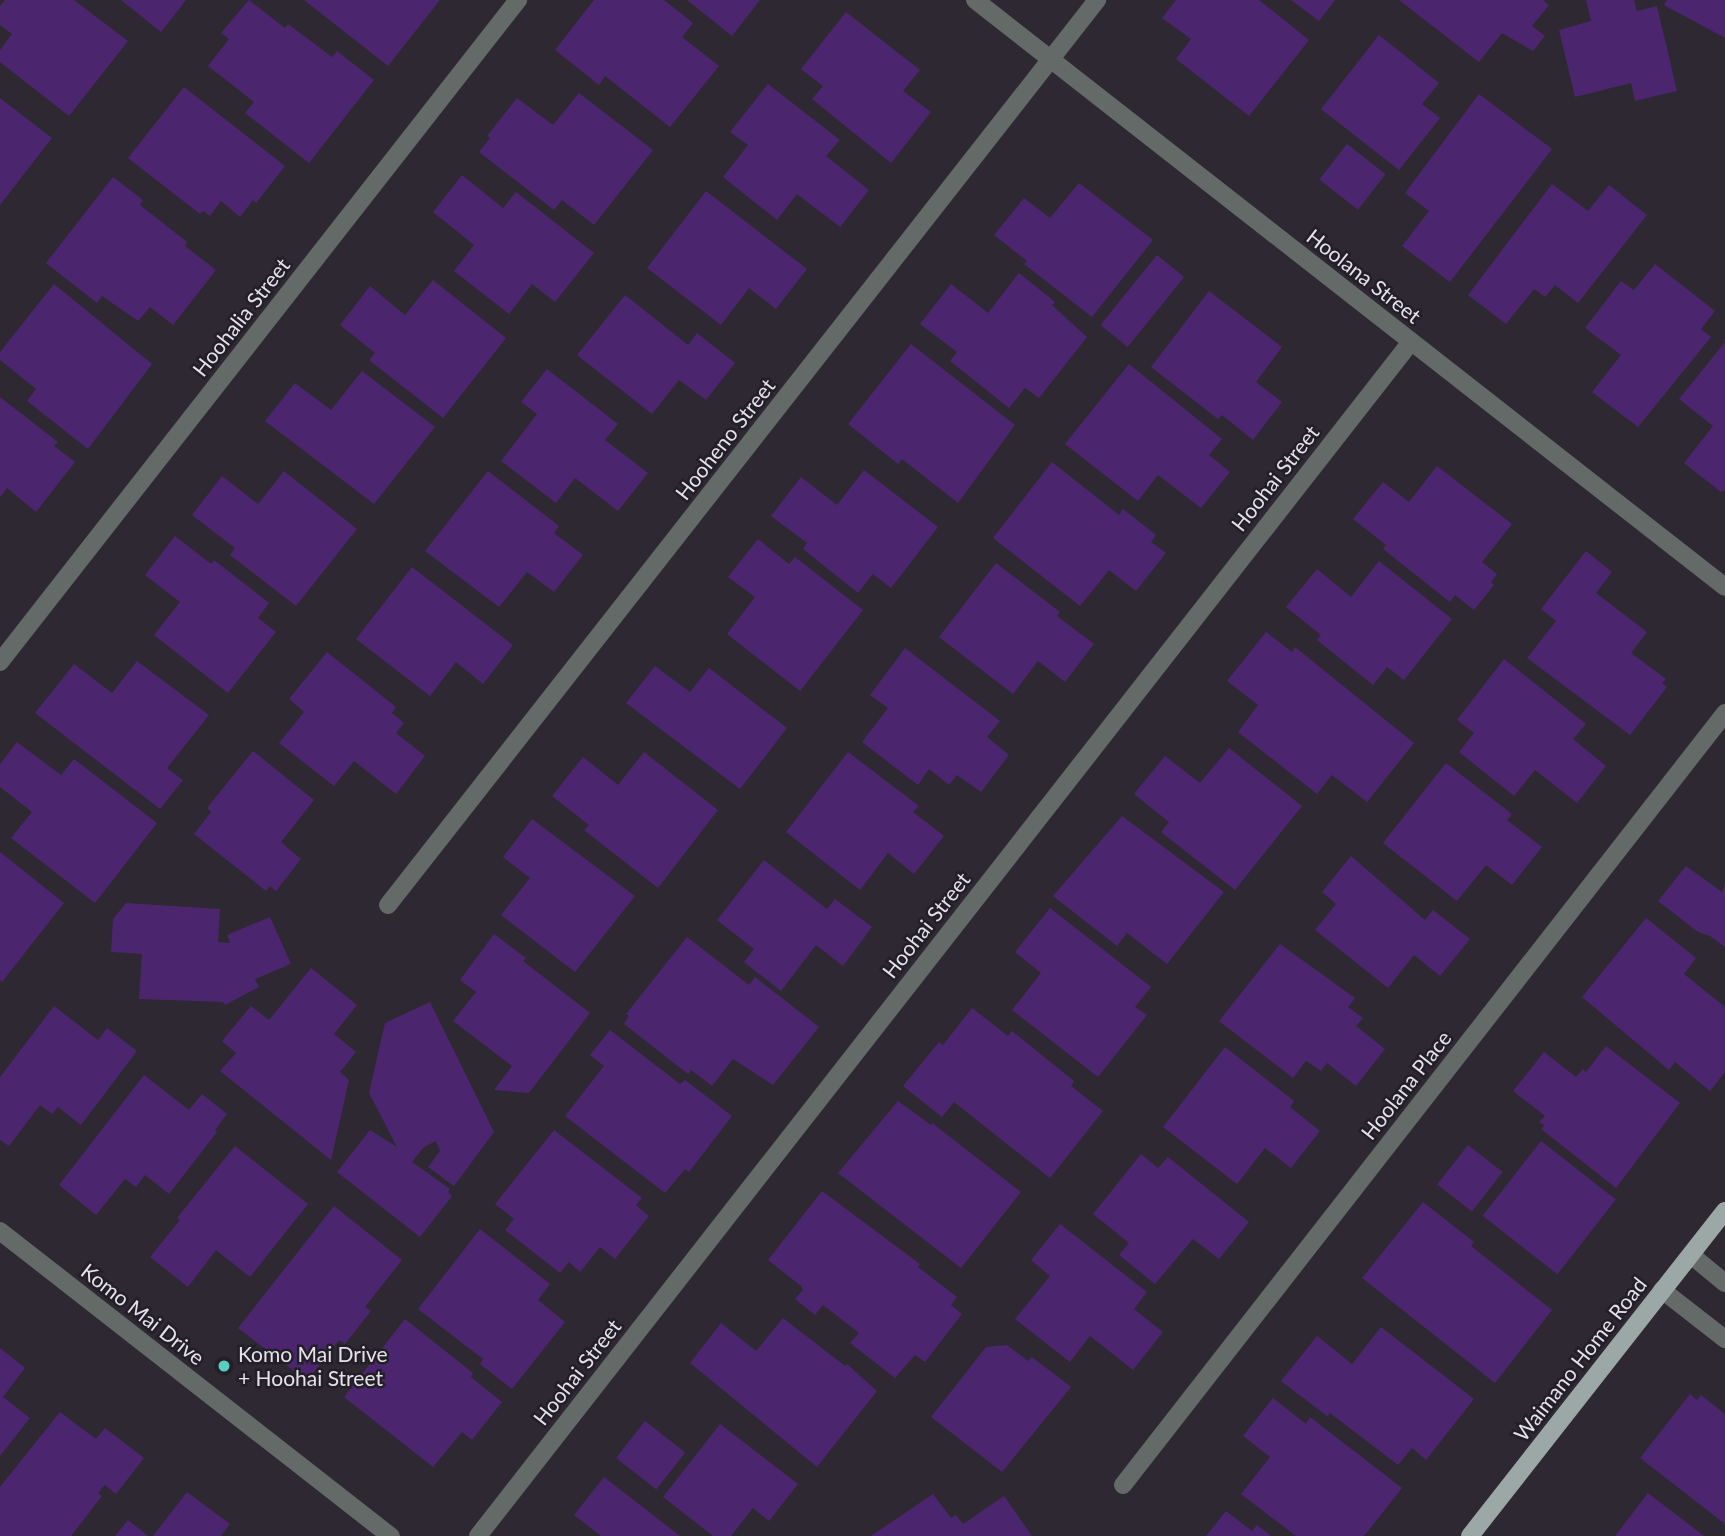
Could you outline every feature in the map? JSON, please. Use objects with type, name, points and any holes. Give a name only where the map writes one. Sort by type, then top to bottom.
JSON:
[{"type":"main road","name":"Waimano Home Road","points":[[1470,1536],[1725,1211]]},
{"type":"street","name":"Hoohalia Street","points":[[0,662],[518,0]]},
{"type":"street","name":"Hoolana Street","points":[[975,0],[1725,587]]},
{"type":"street","name":"Hooheno Street","points":[[388,905],[1097,0]]},
{"type":"street","name":"Hoohai Street","points":[[478,1536],[1411,342]]},
{"type":"street","name":"Hoolana Place","points":[[1123,1485],[1725,713]]},
{"type":"street","name":"Komo Mai Drive","points":[[0,1231],[391,1536]]},
{"type":"street","points":[[1691,1255],[1725,1283]]},
{"type":"street","points":[[1662,1290],[1725,1339]]},
{"type":"building","points":[[5,0],[74,0],[128,41],[69,116],[0,62],[0,50],[12,34],[0,25],[0,6]]},
{"type":"building","points":[[121,0],[186,0],[161,32]]},
{"type":"building","points":[[249,0],[285,28],[288,24],[332,57],[337,51],[374,80],[309,163],[245,113],[254,102],[208,66],[229,39],[221,33]]},
{"type":"building","points":[[304,0],[440,0],[388,66]]},
{"type":"building","points":[[594,0],[664,0],[693,23],[682,37],[719,66],[670,127],[605,76],[599,85],[555,50]]},
{"type":"building","points":[[687,0],[760,0],[732,36]]},
{"type":"building","points":[[1176,0],[1259,0],[1309,40],[1249,116],[1176,59],[1191,39],[1162,18]]},
{"type":"building","points":[[1291,0],[1335,0],[1319,21]]},
{"type":"building","points":[[1399,0],[1543,0],[1549,5],[1532,26],[1545,36],[1533,51],[1502,33],[1479,62]]},
{"type":"building","points":[[1586,0],[1634,0],[1637,11],[1657,6],[1677,91],[1635,101],[1631,83],[1575,97],[1559,30],[1591,21]]},
{"type":"building","points":[[1667,0],[1725,0],[1725,38],[1664,5]]},
{"type":"building","points":[[846,12],[920,70],[903,91],[931,112],[891,163],[812,99],[823,86],[801,69]]},
{"type":"building","points":[[1379,35],[1439,83],[1422,104],[1440,118],[1399,170],[1321,109]]},
{"type":"building","points":[[768,84],[840,140],[826,156],[869,190],[840,227],[797,194],[777,220],[723,177],[748,145],[730,132]]},
{"type":"building","points":[[184,87],[285,166],[256,203],[253,200],[240,217],[221,201],[210,216],[203,211],[200,214],[128,158]]},
{"type":"building","points":[[579,93],[653,150],[594,225],[562,200],[554,210],[479,152],[490,138],[487,136],[517,98],[553,125]]},
{"type":"building","points":[[1479,94],[1552,149],[1450,282],[1402,246],[1429,211],[1405,193]]},
{"type":"building","points":[[0,98],[52,138],[0,205]]},
{"type":"building","points":[[1347,144],[1386,174],[1358,210],[1319,179]]},
{"type":"building","points":[[462,175],[503,208],[516,192],[594,253],[555,302],[532,284],[509,314],[454,271],[474,245],[433,212]]},
{"type":"building","points":[[113,177],[143,200],[140,205],[187,242],[185,246],[216,270],[173,325],[150,307],[138,321],[102,296],[97,303],[46,263]]},
{"type":"building","points":[[1079,183],[1153,240],[1092,317],[1024,264],[1027,261],[994,235],[1024,198],[1050,218]]},
{"type":"building","points":[[1552,184],[1588,211],[1609,185],[1647,215],[1578,303],[1555,285],[1545,297],[1534,289],[1506,324],[1468,295]]},
{"type":"building","points":[[706,191],[807,269],[776,309],[749,288],[721,325],[647,268]]},
{"type":"building","points":[[1157,255],[1184,277],[1128,347],[1100,325]]},
{"type":"building","points":[[1655,264],[1715,311],[1701,329],[1711,337],[1638,427],[1592,392],[1621,355],[1585,328],[1621,281],[1634,290]]},
{"type":"building","points":[[1019,273],[1055,302],[1052,305],[1087,337],[1039,398],[1025,388],[1009,408],[950,361],[957,352],[920,324],[951,284],[988,313]]},
{"type":"building","points":[[433,280],[506,338],[443,418],[369,360],[375,353],[340,325],[370,286],[405,315]]},
{"type":"building","points":[[54,284],[152,364],[88,449],[27,401],[36,389],[0,360],[0,352]]},
{"type":"building","points":[[1209,291],[1282,347],[1256,382],[1282,402],[1253,440],[1222,415],[1218,419],[1151,367]]},
{"type":"building","points":[[625,295],[688,345],[697,333],[735,363],[706,400],[679,380],[652,414],[577,355]]},
{"type":"building","points":[[1725,342],[1725,490],[1721,492],[1684,463],[1713,426],[1679,399]]},
{"type":"building","points":[[911,344],[1015,425],[958,503],[902,459],[898,464],[848,424]]},
{"type":"building","points":[[1129,364],[1222,439],[1209,455],[1230,472],[1201,508],[1158,475],[1138,501],[1065,444]]},
{"type":"building","points":[[547,369],[618,424],[605,440],[648,473],[618,511],[575,478],[556,503],[501,461],[537,414],[521,402]]},
{"type":"building","points":[[362,371],[435,427],[374,504],[265,421],[295,383],[331,410]]},
{"type":"building","points":[[0,397],[58,442],[54,446],[75,462],[36,512],[7,488],[0,497]]},
{"type":"building","points":[[1052,462],[1119,515],[1123,509],[1156,535],[1151,542],[1166,553],[1136,591],[1109,570],[1080,606],[993,538]]},
{"type":"building","points":[[1437,466],[1512,524],[1482,562],[1497,574],[1491,582],[1494,585],[1474,610],[1455,595],[1450,602],[1383,549],[1386,545],[1353,519],[1383,482],[1409,502]]},
{"type":"building","points":[[864,470],[938,527],[891,588],[873,574],[858,593],[803,549],[807,543],[771,516],[801,477],[837,505]]},
{"type":"building","points":[[284,471],[357,529],[296,606],[230,555],[235,548],[192,515],[222,476],[258,504]]},
{"type":"building","points":[[488,471],[559,526],[554,533],[583,555],[554,592],[527,572],[499,607],[425,551]]},
{"type":"building","points":[[175,536],[211,564],[214,560],[269,603],[258,618],[276,632],[228,693],[154,635],[180,602],[145,575]]},
{"type":"building","points":[[758,539],[789,564],[795,557],[863,610],[800,691],[727,634],[755,597],[728,577]]},
{"type":"building","points":[[1586,551],[1612,572],[1596,593],[1647,632],[1631,653],[1666,679],[1662,683],[1667,687],[1630,735],[1527,658],[1556,621],[1541,609]]},
{"type":"building","points":[[1379,561],[1452,619],[1404,680],[1387,667],[1373,685],[1317,640],[1321,635],[1286,607],[1317,569],[1351,597]]},
{"type":"building","points":[[996,563],[1060,612],[1057,616],[1094,644],[1065,682],[1038,661],[1013,694],[939,637]]},
{"type":"building","points":[[412,567],[513,645],[483,684],[456,662],[430,696],[356,639]]},
{"type":"building","points":[[1266,632],[1292,652],[1295,647],[1414,743],[1367,802],[1332,775],[1317,794],[1238,732],[1258,705],[1227,681]]},
{"type":"building","points":[[905,648],[1000,721],[987,737],[1009,755],[981,792],[957,775],[949,785],[929,769],[918,785],[862,742],[888,708],[870,695]]},
{"type":"building","points":[[327,652],[396,707],[392,713],[404,723],[396,733],[425,756],[396,794],[354,761],[334,786],[279,743],[304,712],[289,699]]},
{"type":"building","points":[[1504,659],[1586,724],[1573,739],[1606,766],[1577,803],[1535,770],[1514,796],[1459,752],[1474,733],[1457,720]]},
{"type":"building","points":[[137,661],[209,715],[167,768],[183,780],[160,809],[35,713],[74,664],[112,693]]},
{"type":"building","points":[[655,666],[690,692],[709,668],[787,728],[740,789],[626,703]]},
{"type":"building","points":[[17,742],[61,775],[74,759],[157,823],[95,903],[11,838],[32,812],[0,787],[0,764]]},
{"type":"building","points":[[1229,748],[1302,806],[1235,890],[1161,832],[1169,822],[1134,794],[1165,756],[1200,783]]},
{"type":"building","points":[[253,751],[314,800],[281,842],[301,859],[276,891],[270,886],[266,891],[194,834],[211,812],[207,808]]},
{"type":"building","points":[[644,752],[718,810],[658,888],[584,830],[589,825],[552,796],[583,757],[618,785]]},
{"type":"building","points":[[848,752],[919,806],[913,812],[944,836],[914,874],[888,853],[860,890],[786,832]]},
{"type":"building","points":[[1446,763],[1512,814],[1507,820],[1542,847],[1512,885],[1486,865],[1457,901],[1383,843]]},
{"type":"building","points":[[1122,816],[1224,892],[1167,964],[1127,933],[1117,946],[1053,896]]},
{"type":"building","points":[[532,819],[635,896],[575,972],[501,915],[530,878],[503,857]]},
{"type":"building","points":[[0,852],[64,903],[2,982],[0,980]]},
{"type":"building","points":[[1351,856],[1425,920],[1433,910],[1470,939],[1440,976],[1414,955],[1388,988],[1315,930],[1336,904],[1322,892]]},
{"type":"building","points":[[764,860],[827,909],[835,899],[872,927],[843,966],[816,945],[781,991],[744,962],[754,949],[717,920]]},
{"type":"building","points":[[1686,866],[1722,892],[1725,883],[1725,947],[1710,936],[1698,932],[1658,901]]},
{"type":"building","points":[[126,903],[220,909],[218,942],[230,943],[227,935],[270,917],[291,964],[255,979],[259,987],[225,1005],[223,1002],[139,999],[142,954],[111,952],[113,919]]},
{"type":"building","points":[[1050,908],[1151,987],[1135,1007],[1147,1015],[1098,1077],[1012,1010],[1041,973],[1015,952]]},
{"type":"building","points":[[1646,918],[1696,958],[1684,974],[1725,1007],[1725,1072],[1710,1091],[1675,1062],[1669,1070],[1582,997]]},
{"type":"building","points":[[494,934],[526,958],[523,961],[590,1013],[529,1093],[494,1090],[512,1066],[453,1021],[476,992],[460,980]]},
{"type":"building","points":[[687,937],[749,985],[755,977],[819,1027],[773,1085],[733,1059],[712,1086],[691,1070],[688,1074],[624,1024],[629,1016],[626,1014]]},
{"type":"building","points":[[1280,944],[1355,998],[1348,1007],[1363,1018],[1356,1026],[1385,1049],[1356,1086],[1327,1063],[1321,1071],[1306,1061],[1293,1078],[1219,1021]]},
{"type":"building","points":[[311,968],[357,1005],[334,1034],[356,1052],[340,1072],[349,1080],[331,1160],[220,1071],[236,1053],[222,1041],[251,1006],[269,1020]]},
{"type":"building","points":[[430,1002],[494,1132],[454,1186],[428,1167],[440,1151],[436,1141],[424,1147],[412,1162],[450,1189],[448,1192],[452,1196],[420,1237],[337,1172],[370,1130],[397,1147],[369,1093],[385,1023]]},
{"type":"building","points":[[54,1006],[98,1040],[107,1028],[137,1051],[81,1125],[58,1107],[52,1114],[40,1105],[9,1146],[0,1140],[0,1077]]},
{"type":"building","points":[[972,1008],[1008,1036],[1012,1031],[1074,1081],[1071,1086],[1103,1111],[1050,1178],[954,1102],[942,1117],[903,1086],[939,1042],[943,1045]]},
{"type":"building","points":[[610,1030],[680,1084],[685,1080],[732,1116],[689,1172],[685,1169],[665,1193],[565,1116],[604,1066],[590,1055]]},
{"type":"building","points":[[1606,1046],[1680,1103],[1616,1188],[1541,1129],[1545,1125],[1539,1122],[1545,1116],[1513,1091],[1544,1052],[1576,1077],[1583,1069],[1586,1072]]},
{"type":"building","points":[[1225,1047],[1294,1101],[1290,1107],[1320,1131],[1291,1168],[1265,1148],[1237,1184],[1163,1127]]},
{"type":"building","points":[[144,1075],[189,1110],[202,1094],[227,1114],[215,1130],[217,1132],[169,1194],[145,1175],[136,1187],[125,1179],[96,1215],[59,1185]]},
{"type":"building","points":[[898,1101],[931,1125],[932,1123],[1021,1192],[961,1268],[838,1173]]},
{"type":"building","points":[[554,1130],[642,1198],[636,1205],[649,1216],[615,1259],[600,1247],[580,1272],[569,1262],[560,1273],[505,1230],[514,1219],[495,1204]]},
{"type":"building","points":[[1541,1141],[1616,1199],[1557,1274],[1483,1216]]},
{"type":"building","points":[[1468,1145],[1503,1172],[1472,1211],[1437,1184]]},
{"type":"building","points":[[235,1146],[308,1204],[250,1277],[216,1250],[188,1287],[150,1257],[180,1220],[177,1218]]},
{"type":"building","points":[[1141,1154],[1158,1168],[1168,1157],[1249,1222],[1219,1259],[1193,1239],[1155,1284],[1119,1255],[1129,1243],[1093,1214]]},
{"type":"building","points":[[822,1191],[920,1264],[918,1267],[957,1297],[951,1305],[962,1314],[925,1362],[915,1355],[895,1378],[850,1343],[859,1333],[823,1305],[815,1315],[795,1299],[803,1290],[801,1286],[768,1260]]},
{"type":"building","points":[[1423,1202],[1474,1242],[1471,1246],[1552,1310],[1495,1383],[1362,1278]]},
{"type":"building","points":[[334,1206],[402,1260],[365,1307],[371,1311],[345,1344],[339,1340],[307,1381],[238,1328]]},
{"type":"building","points":[[1060,1224],[1147,1292],[1134,1309],[1163,1332],[1133,1370],[1090,1336],[1070,1362],[1015,1319],[1050,1276],[1031,1260]]},
{"type":"building","points":[[480,1229],[550,1284],[538,1300],[565,1322],[512,1389],[480,1364],[483,1359],[418,1309]]},
{"type":"building","points":[[783,1318],[845,1366],[847,1364],[877,1391],[817,1467],[690,1363],[721,1323],[756,1351]]},
{"type":"building","points":[[405,1319],[473,1373],[471,1377],[502,1402],[472,1440],[462,1432],[433,1467],[344,1397]]},
{"type":"building","points":[[1381,1327],[1474,1399],[1426,1460],[1412,1448],[1398,1465],[1330,1413],[1327,1416],[1281,1381],[1317,1336],[1352,1364]]},
{"type":"building","points":[[1007,1345],[1028,1361],[1032,1357],[1071,1387],[1002,1472],[931,1417],[986,1347]]},
{"type":"building","points":[[0,1348],[25,1368],[3,1397],[30,1418],[0,1456]]},
{"type":"building","points":[[1690,1394],[1697,1400],[1701,1395],[1725,1414],[1725,1524],[1640,1458]]},
{"type":"building","points":[[1273,1398],[1306,1424],[1310,1417],[1402,1488],[1364,1536],[1296,1536],[1241,1494],[1270,1457],[1243,1436]]},
{"type":"building","points":[[60,1412],[96,1439],[105,1428],[144,1458],[116,1494],[105,1485],[98,1493],[102,1496],[71,1536],[0,1536],[0,1487]]},
{"type":"building","points":[[645,1421],[685,1452],[656,1489],[616,1458]]},
{"type":"building","points":[[720,1424],[798,1484],[769,1521],[753,1508],[731,1536],[713,1536],[663,1497]]},
{"type":"building","points":[[604,1477],[680,1536],[601,1536],[574,1515]]},
{"type":"building","points":[[187,1492],[230,1524],[221,1536],[153,1536]]},
{"type":"building","points":[[1648,1493],[1704,1536],[1615,1536]]},
{"type":"building","points":[[933,1494],[951,1518],[956,1515],[963,1524],[1004,1496],[1032,1536],[871,1536]]},
{"type":"building","points":[[1226,1511],[1252,1531],[1257,1525],[1271,1536],[1206,1536]]},
{"type":"building","points":[[128,1520],[148,1536],[115,1536]]},
{"type":"place","name":"Komo Mai Drive + Hoohai Street","points":[[224,1366]]}]
